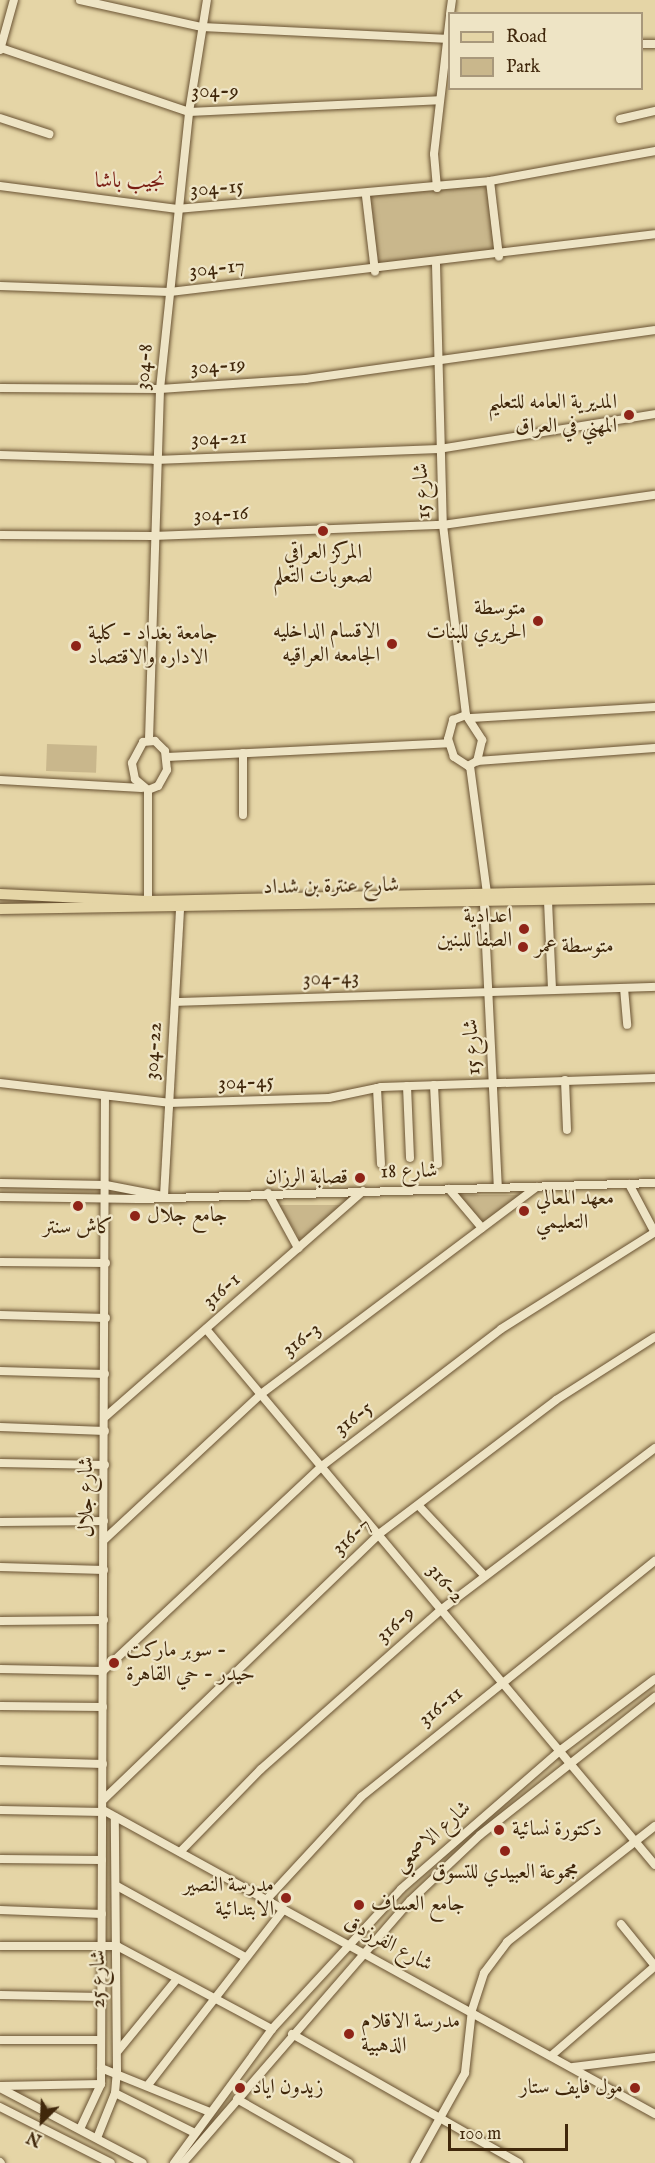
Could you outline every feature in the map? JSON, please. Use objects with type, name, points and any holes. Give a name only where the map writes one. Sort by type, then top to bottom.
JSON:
[{"type":"main road","name":"شارع عنترة بن شداد","points":[[2,909],[180,909],[485,899],[655,890]]},
{"type":"main road","name":"شارع عنترة بن شداد","points":[[3,894],[148,901],[485,899],[548,901],[655,898]]},
{"type":"street","points":[[0,49],[14,0]]},
{"type":"street","points":[[80,0],[202,27],[448,39],[439,100],[437,188]]},
{"type":"street","name":"304-8","points":[[149,740],[155,460],[160,389],[189,112],[207,0]]},
{"type":"street","name":"304-9","points":[[0,49],[189,112],[439,100]]},
{"type":"street","points":[[620,119],[655,111]]},
{"type":"street","points":[[0,118],[48,134]]},
{"type":"street","name":"304-15","points":[[0,186],[178,209],[366,196],[437,188],[490,181],[655,151]]},
{"type":"street","points":[[490,181],[499,256]]},
{"type":"street","points":[[366,196],[375,271]]},
{"type":"street","name":"304-17","points":[[0,286],[170,292],[436,264],[655,234]]},
{"type":"street","name":"شارع 15","points":[[436,264],[439,448],[443,525],[469,716],[482,740],[473,763],[485,899],[498,1187]]},
{"type":"street","name":"304-19","points":[[0,388],[160,389],[306,380],[438,359],[655,330]]},
{"type":"street","name":"304-21","points":[[0,455],[155,460],[439,448],[655,414]]},
{"type":"street","name":"304-16","points":[[0,535],[153,536],[443,525],[655,495]]},
{"type":"street","points":[[655,707],[469,716],[451,723],[449,743],[458,761],[473,763],[655,748]]},
{"type":"street","points":[[148,901],[145,789],[132,763],[139,747],[149,740],[167,757],[449,743]]},
{"type":"street","points":[[243,753],[243,815]]},
{"type":"street","points":[[0,780],[145,789],[164,778],[167,757]]},
{"type":"street","points":[[548,901],[552,989]]},
{"type":"street","name":"304-22","points":[[164,1196],[180,909]]},
{"type":"street","name":"304-43","points":[[176,1002],[655,987]]},
{"type":"street","points":[[624,988],[627,1024]]},
{"type":"street","name":"304-45","points":[[0,1083],[169,1103],[328,1098],[377,1088],[406,1086],[655,1078]]},
{"type":"street","points":[[565,1080],[567,1130]]},
{"type":"street","points":[[434,1085],[438,1164]]},
{"type":"street","points":[[406,1086],[410,1158]]},
{"type":"street","points":[[377,1088],[381,1164]]},
{"type":"street","name":"شارع جلال","points":[[103,1811],[105,1096]]},
{"type":"street","name":"شارع 18","points":[[0,1183],[106,1185],[164,1196]]},
{"type":"street","points":[[629,1184],[655,1232]]},
{"type":"street","name":"شارع 18","points":[[0,1197],[106,1199],[655,1184]]},
{"type":"street","name":"316-3","points":[[104,1540],[261,1394],[537,1186]]},
{"type":"street","points":[[449,1189],[482,1228]]},
{"type":"street","name":"316-1","points":[[105,1417],[363,1191]]},
{"type":"street","points":[[268,1193],[298,1248]]},
{"type":"street","name":"316-5","points":[[104,1671],[322,1466],[501,1329],[655,1232]]},
{"type":"street","points":[[0,1262],[106,1263]]},
{"type":"street","points":[[0,1315],[106,1318]]},
{"type":"street","name":"316-2","points":[[206,1329],[562,1749],[655,1865]]},
{"type":"street","name":"316-7","points":[[103,1800],[379,1534],[419,1506],[556,1400],[654,1338]]},
{"type":"street","points":[[0,1371],[105,1374]]},
{"type":"street","points":[[0,1427],[105,1431]]},
{"type":"street","name":"316-9","points":[[180,1852],[261,1768],[483,1574],[655,1449]]},
{"type":"street","points":[[0,1463],[105,1465]]},
{"type":"street","points":[[419,1506],[483,1574]]},
{"type":"street","points":[[0,1522],[104,1521]]},
{"type":"street","name":"316-11","points":[[267,1899],[361,1797],[503,1680],[655,1561]]},
{"type":"street","points":[[0,1567],[104,1570]]},
{"type":"street","points":[[0,1621],[104,1620]]},
{"type":"street","points":[[0,1669],[104,1671]]},
{"type":"street","name":"شارع الاصمعي","points":[[186,2159],[195,2133],[210,2112],[272,2030],[348,1943],[469,1827],[562,1749],[655,1679]]},
{"type":"street","name":"شارع الاصمعي","points":[[174,2163],[186,2159],[363,1951],[480,1835],[655,1697]]},
{"type":"street","points":[[0,1706],[103,1707]]},
{"type":"street","points":[[0,1761],[103,1764]]},
{"type":"street","points":[[0,1810],[103,1811]]},
{"type":"street","name":"شارع الفرزدق","points":[[103,1811],[472,2010],[655,2114]]},
{"type":"street","name":"شارع 25","points":[[80,2129],[101,2084],[103,1811]]},
{"type":"street","name":"شارع 25","points":[[97,2138],[115,2093],[117,2071],[115,1817]]},
{"type":"street","points":[[416,2163],[465,2073],[472,2010],[484,1973],[507,1942],[655,1826]]},
{"type":"street","points":[[0,1859],[102,1860]]},
{"type":"street","points":[[117,1886],[245,1957]]},
{"type":"street","points":[[148,2085],[284,1909]]},
{"type":"street","points":[[0,1910],[102,1914]]},
{"type":"street","points":[[552,2055],[655,1966],[621,1924]]},
{"type":"street","points":[[0,1946],[117,1946],[272,2030]]},
{"type":"street","points":[[118,2051],[177,1979]]},
{"type":"street","points":[[0,1995],[101,1997]]},
{"type":"street","points":[[292,2034],[519,2163]]},
{"type":"street","points":[[0,2040],[101,2040]]},
{"type":"street","points":[[573,2067],[655,2057]]},
{"type":"street","points":[[101,2068],[117,2071],[210,2112]]},
{"type":"street","points":[[0,2087],[101,2084]]},
{"type":"street","points":[[0,2087],[143,2163]]},
{"type":"street","points":[[115,2093],[195,2133]]},
{"type":"street","points":[[237,2099],[349,2163]]},
{"type":"street","points":[[0,2107],[111,2163]]},
{"type":"green space","points":[[490,181],[499,256],[375,272],[366,196]]},
{"type":"green space","points":[[47,744],[97,746],[96,773],[46,771]]},
{"type":"green space","points":[[458,1195],[523,1195],[481,1223]]},
{"type":"green space","points":[[279,1205],[344,1205],[306,1239],[299,1238]]},
{"type":"place","name":"المديرية العامه للتعليم المهني في العراق","points":[[629,415]]},
{"type":"place","name":"المركز العراقي لصعوبات التعلم","points":[[323,531]]},
{"type":"place","name":"متوسطة الحريري للبنات","points":[[538,621]]},
{"type":"place","name":"الاقسام الداخليه الجامعه العراقيه","points":[[392,644]]},
{"type":"place","name":"جامعة بغداد - كلية الاداره والاقتصاد","points":[[76,646]]},
{"type":"place","name":"اعدادية الصفا للبنين","points":[[524,929]]},
{"type":"place","name":"متوسطة عمر","points":[[523,947]]},
{"type":"place","name":"قصابة الرزان","points":[[360,1178]]},
{"type":"place","name":"كاش سنتر","points":[[78,1206]]},
{"type":"place","name":"معهد المعالي التعليمي","points":[[524,1211]]},
{"type":"place","name":"جامع جلال","points":[[135,1216]]},
{"type":"place","name":"سوبر ماركت - حيدر - حي القاهرة","points":[[114,1663]]},
{"type":"place","name":"دكتورة نسائية","points":[[499,1830]]},
{"type":"place","name":"مجموعة العبيدي للتسوق","points":[[505,1851]]},
{"type":"place","name":"مدرسة النصير الابتدائية","points":[[286,1898]]},
{"type":"place","name":"جامع العساف","points":[[359,1905]]},
{"type":"place","name":"مدرسة الاقلام الذهبية","points":[[349,2034]]},
{"type":"place","name":"زيدون اياد","points":[[240,2088]]},
{"type":"place","name":"مول فايف ستار","points":[[635,2088]]},
{"type":"district","name":"نجيب باشا","points":[[130,182]]}]
